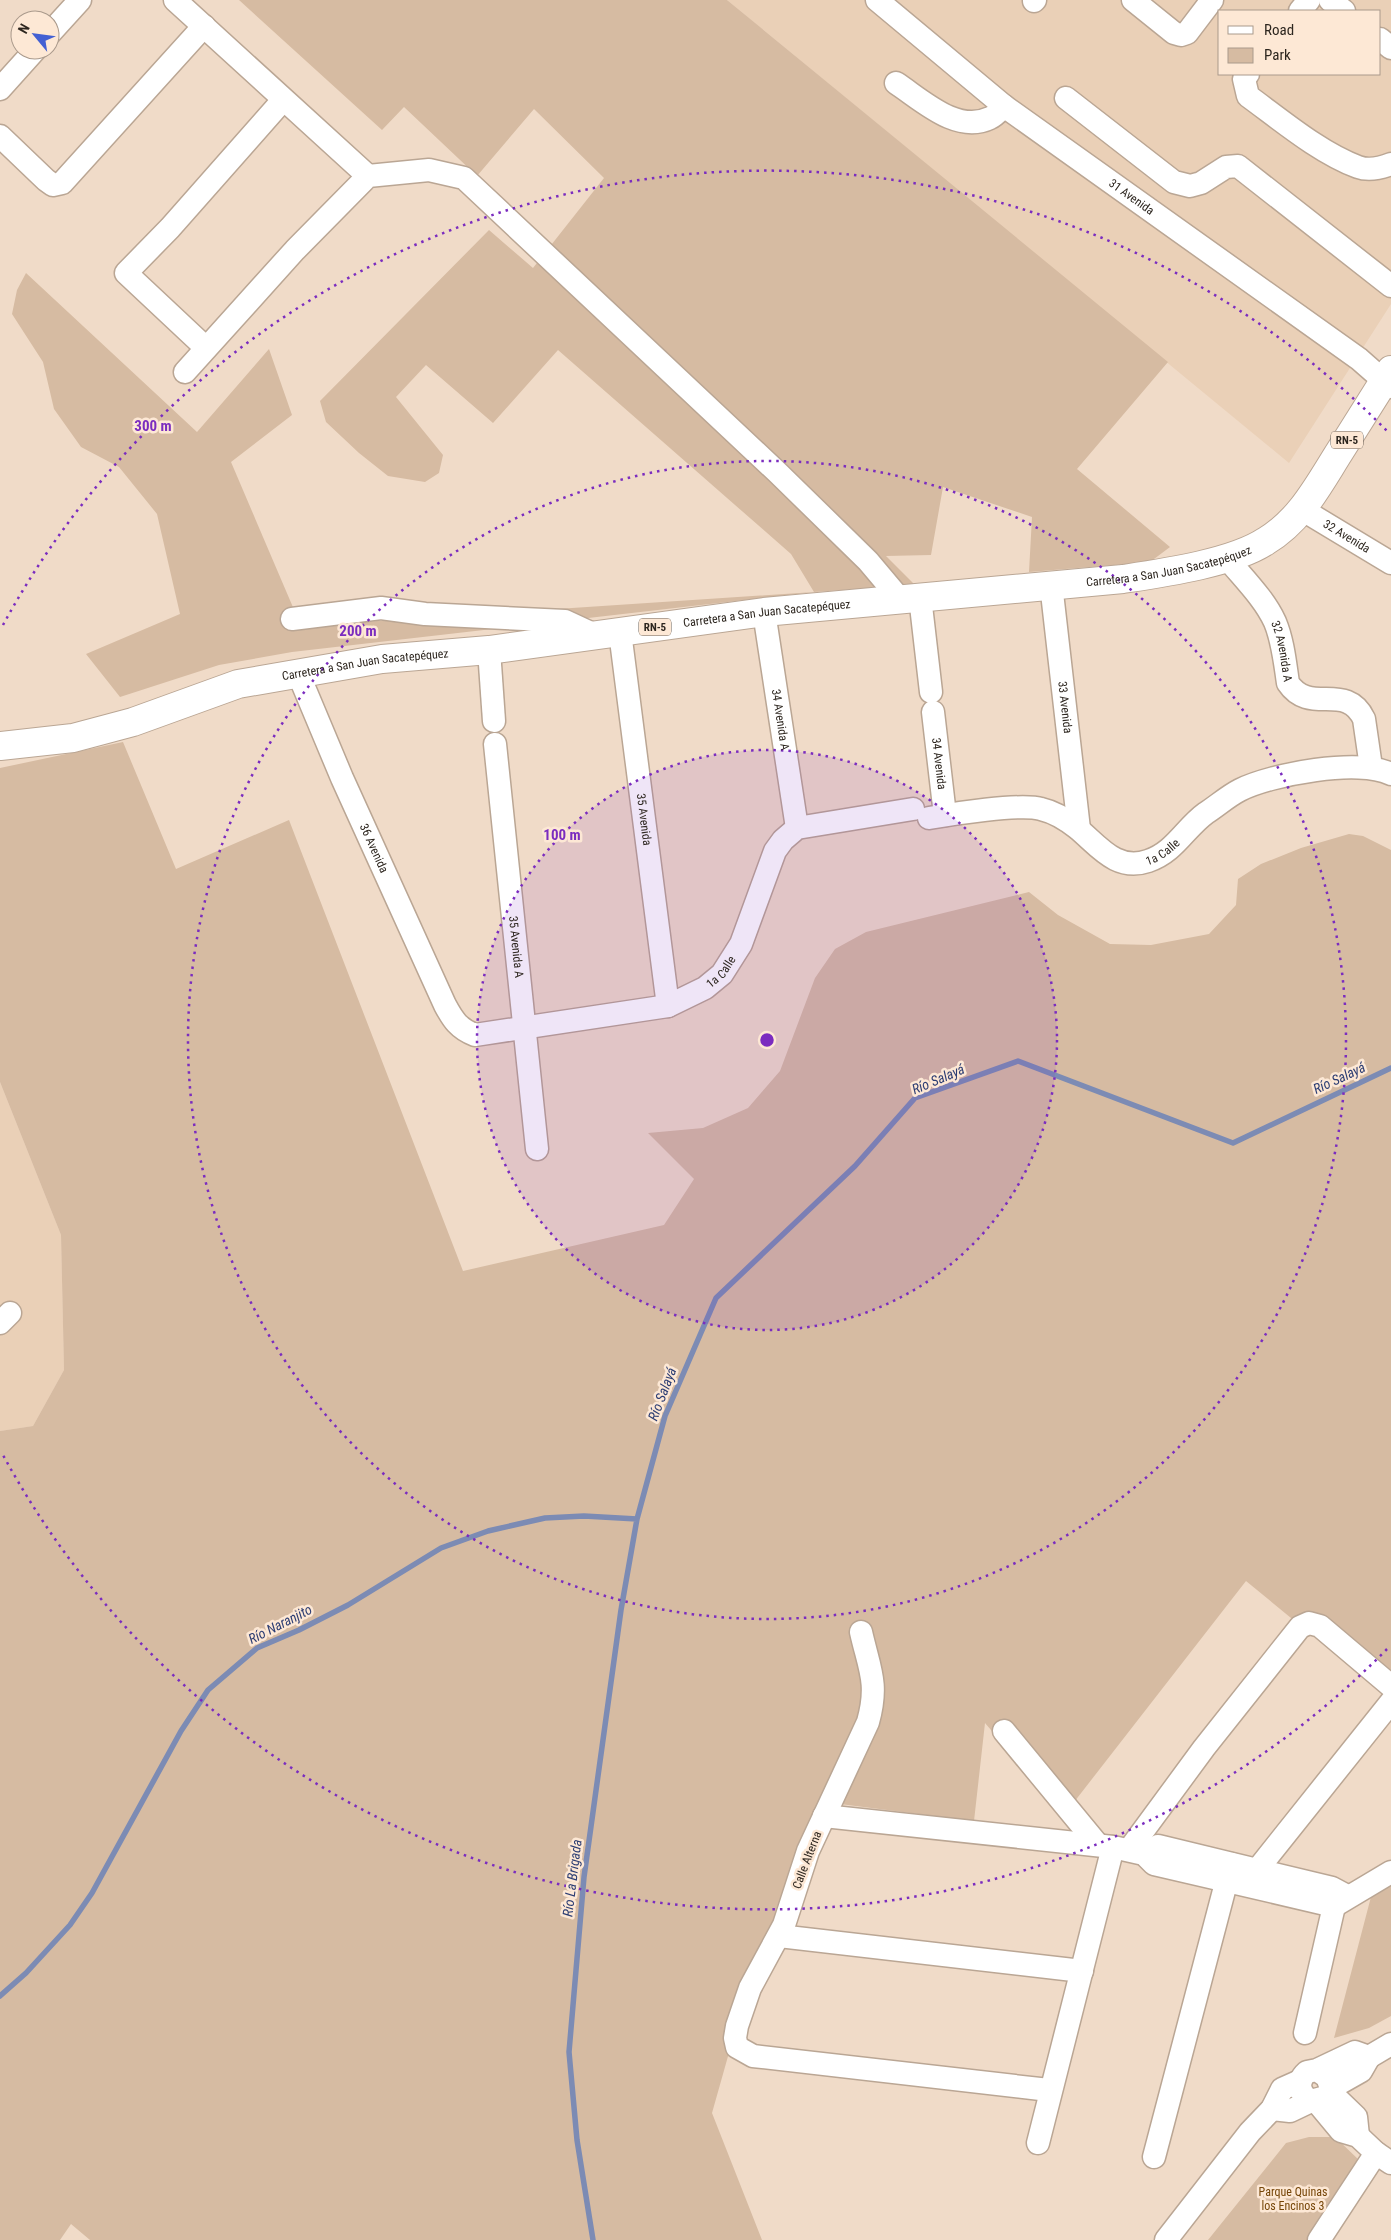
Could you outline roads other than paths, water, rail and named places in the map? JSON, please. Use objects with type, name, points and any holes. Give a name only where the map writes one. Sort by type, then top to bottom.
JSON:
[{"type":"main road","name":"Carretera a San Juan Sacatepéquez","points":[[0,746],[73,738],[133,722],[238,684],[382,659],[489,650],[593,634],[764,612],[1051,584],[1123,579],[1182,569],[1245,552],[1268,540],[1303,510],[1388,380]]},
{"type":"street","points":[[60,22],[80,0]]},
{"type":"street","points":[[175,0],[368,176]]},
{"type":"street","name":"31 Avenida","points":[[877,0],[1004,106],[1388,380]]},
{"type":"street","points":[[1133,0],[1174,33],[1181,35],[1187,33],[1212,0]]},
{"type":"street","points":[[1301,10],[1309,0]]},
{"type":"street","points":[[1330,0],[1343,10]]},
{"type":"street","points":[[0,136],[46,180],[53,185],[62,183],[204,26]]},
{"type":"street","points":[[1381,40],[1391,48]]},
{"type":"street","points":[[0,89],[26,60]]},
{"type":"street","points":[[1247,75],[1244,79],[1248,96],[1334,155],[1359,168],[1380,169],[1391,164]]},
{"type":"street","points":[[896,83],[945,115],[968,123],[991,118],[1004,106]]},
{"type":"street","points":[[1066,98],[1174,182],[1190,186],[1226,167],[1238,166],[1389,280]]},
{"type":"street","points":[[206,348],[126,273],[177,221],[283,100]]},
{"type":"street","points":[[185,372],[295,250],[368,176],[429,170],[464,178],[777,472],[868,561],[910,598]]},
{"type":"street","name":"32 Avenida","points":[[1303,510],[1391,563]]},
{"type":"street","name":"32 Avenida A","points":[[1226,557],[1261,599],[1275,622],[1281,640],[1288,683],[1292,689],[1303,698],[1311,700],[1340,699],[1348,701],[1360,711],[1381,770]]},
{"type":"street","name":"33 Avenida","points":[[1051,584],[1079,829]]},
{"type":"street","name":"34 Avenida","points":[[910,598],[932,702],[929,814]]},
{"type":"street","points":[[292,619],[381,608],[425,614],[565,621],[593,634]]},
{"type":"street","name":"34 Avenida A","points":[[764,612],[797,828]]},
{"type":"street","name":"35 Avenida","points":[[620,632],[668,1006]]},
{"type":"street","points":[[489,650],[494,721]]},
{"type":"street","name":"36 Avenida","points":[[298,673],[342,778],[445,1005],[455,1023]]},
{"type":"street","name":"35 Avenida A","points":[[495,744],[537,1150]]},
{"type":"street","name":"1a Calle","points":[[455,1023],[465,1031],[475,1035],[668,1006],[705,988],[722,974],[741,944],[776,851],[783,840],[797,828],[929,814],[1032,807],[1062,817],[1079,829],[1106,854],[1124,862],[1147,862],[1165,852],[1183,838],[1204,815],[1241,790],[1301,771],[1381,770]]},
{"type":"street","points":[[1038,2143],[1049,2090],[1082,1971],[1121,1849],[1300,1627],[1309,1622],[1320,1626],[1391,1686]]},
{"type":"street","name":"Calle Alterna","points":[[861,1632],[872,1668],[872,1705],[868,1722],[799,1874],[779,1936],[750,1988],[735,2038],[737,2047],[742,2052],[775,2058],[1049,2090]]},
{"type":"street","points":[[1257,1870],[1391,1702]]},
{"type":"street","points":[[1004,1731],[1121,1849]]},
{"type":"street","points":[[824,1816],[1121,1849],[1158,1846],[1229,1873],[1340,1901],[1391,1872]]},
{"type":"street","points":[[1229,1873],[1257,1870],[1332,1888],[1340,1901],[1305,2033]]},
{"type":"street","points":[[1154,2157],[1229,1873]]},
{"type":"street","points":[[779,1936],[1082,1971]]},
{"type":"street","points":[[1272,2108],[1290,2112],[1322,2096],[1361,2071],[1369,2057],[1391,2044]]},
{"type":"street","points":[[1166,2240],[1250,2132],[1272,2108],[1282,2089],[1355,2052],[1369,2057]]},
{"type":"street","points":[[1309,2076],[1327,2077],[1322,2096]]},
{"type":"street","points":[[1319,2240],[1383,2158],[1358,2136],[1356,2117],[1322,2096]]},
{"type":"waterway","name":"Río Salayá","points":[[593,2240],[577,2140],[569,2052],[584,1877],[621,1610],[637,1519],[665,1416],[716,1298],[855,1166],[915,1098],[1018,1061],[1233,1143],[1391,1068]]},
{"type":"waterway","name":"Río Naranjito","points":[[0,1996],[26,1973],[70,1925],[92,1893],[181,1731],[208,1690],[257,1648],[299,1630],[348,1605],[441,1548],[488,1531],[545,1518],[584,1516],[637,1519]]},
{"type":"water label","name":"Río La Brigada","points":[[572,1878]]},
{"type":"park label","name":"Parque Quinas los Encinos 3","points":[[1293,2199]]}]
